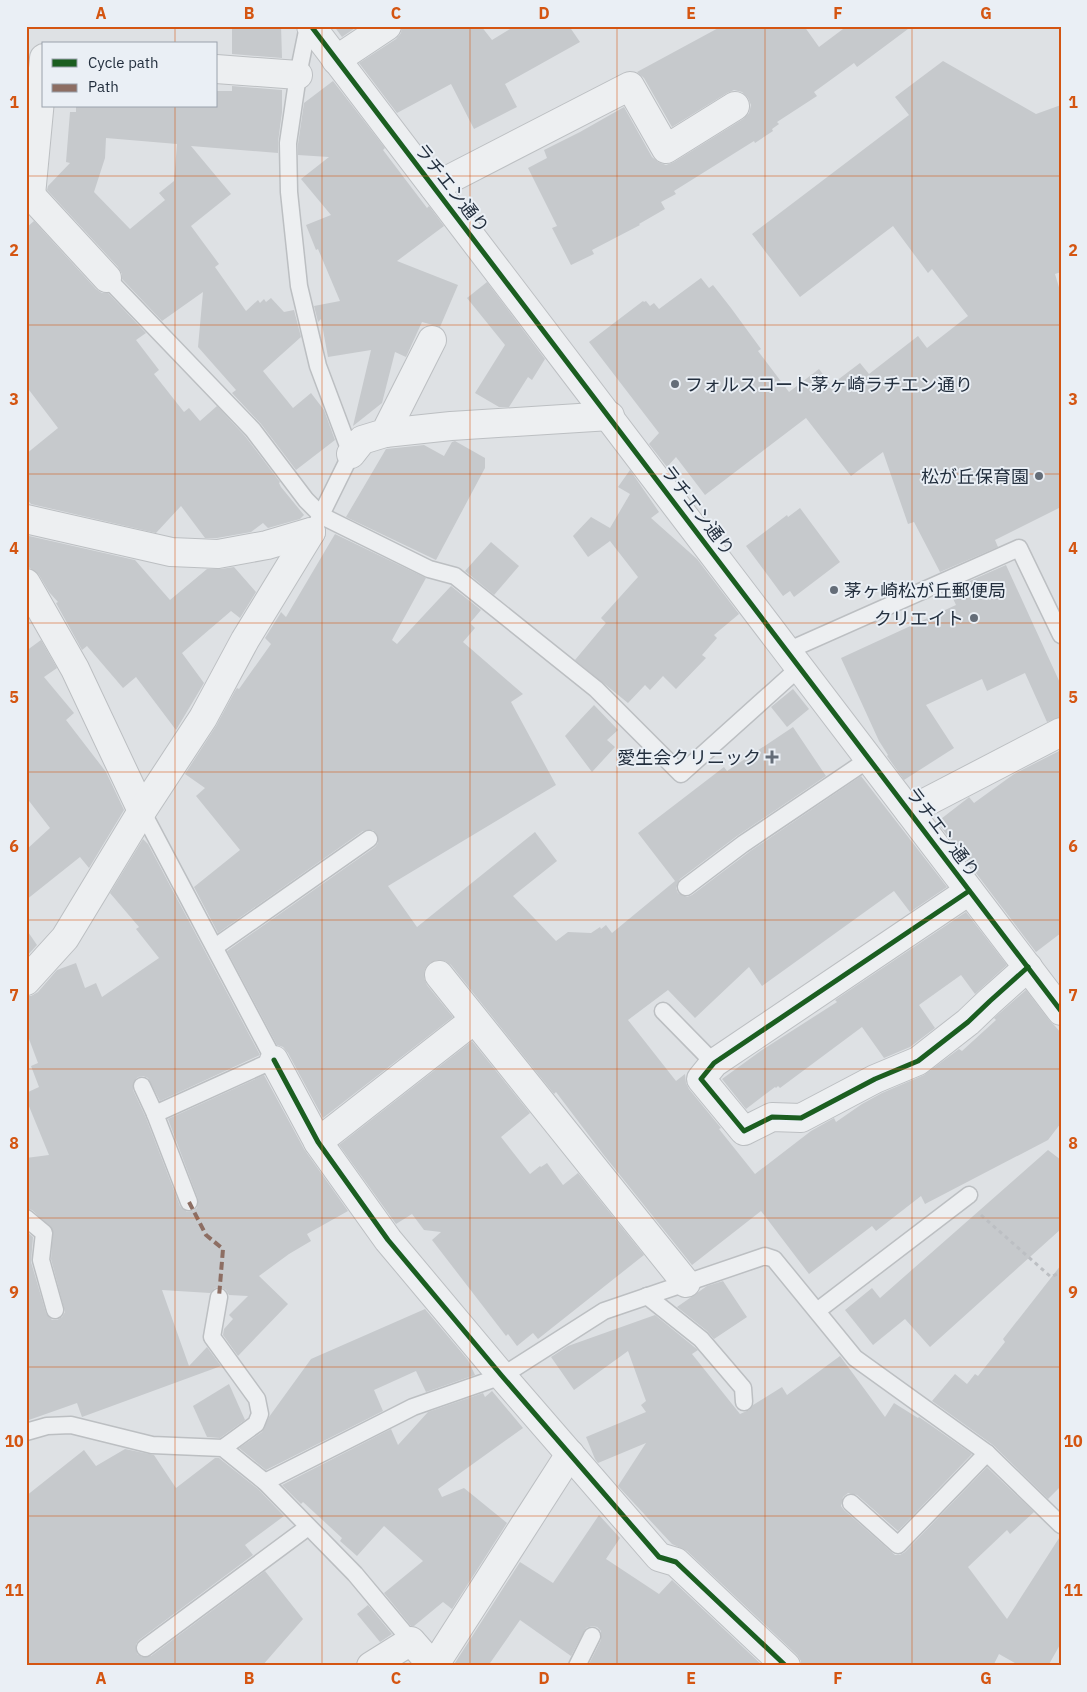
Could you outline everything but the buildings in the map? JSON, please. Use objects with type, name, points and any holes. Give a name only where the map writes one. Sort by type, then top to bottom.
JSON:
[{"type":"street","name":"ラチエン通り","points":[[310,26],[610,416],[1061,1011]]},
{"type":"street","points":[[336,60],[387,26]]},
{"type":"street","points":[[26,55],[42,57]]},
{"type":"street","points":[[218,69],[298,75]]},
{"type":"street","points":[[42,74],[28,195],[107,278]]},
{"type":"street","points":[[434,187],[630,86],[666,149],[735,106]]},
{"type":"street","points":[[385,433],[432,340]]},
{"type":"street","points":[[351,454],[362,440],[385,433],[451,426],[610,416]]},
{"type":"street","points":[[26,519],[171,552],[218,554],[267,545],[316,524]]},
{"type":"street","points":[[26,981],[65,938],[142,811],[203,718],[245,640],[316,524]]},
{"type":"street","points":[[26,583],[75,669],[142,811]]},
{"type":"street","points":[[909,811],[1061,732]]},
{"type":"street","points":[[970,891],[714,1062],[702,1079],[744,1131],[772,1117],[801,1118],[874,1079],[918,1061],[968,1022],[1028,968]]},
{"type":"street","points":[[439,975],[686,1282]]},
{"type":"street","points":[[318,1142],[474,1020]]},
{"type":"street","points":[[274,1060],[318,1142],[388,1240],[502,1376],[659,1557],[676,1562],[786,1666]]},
{"type":"street","points":[[371,1666],[411,1641],[434,1666],[570,1454]]},
{"type":"lane","points":[[310,26],[298,75],[288,143],[289,192],[299,286],[318,366],[351,454],[316,524]]},
{"type":"lane","points":[[107,278],[253,430],[306,500],[316,524],[429,569],[455,576],[596,689],[681,774],[793,659],[1020,548],[1061,635]]},
{"type":"lane","points":[[686,887],[742,844],[869,759]]},
{"type":"lane","points":[[142,811],[274,1060],[155,1114]]},
{"type":"lane","points":[[215,947],[368,839]]},
{"type":"lane","points":[[663,1011],[714,1062]]},
{"type":"lane","points":[[142,1086],[155,1114],[189,1202]]},
{"type":"lane","points":[[817,1311],[966,1197]]},
{"type":"lane","points":[[26,1218],[44,1232],[41,1260],[55,1310]]},
{"type":"lane","points":[[265,1482],[413,1408],[502,1376],[604,1311],[765,1256],[774,1259],[855,1358],[987,1453],[1061,1525]]},
{"type":"lane","points":[[647,1296],[702,1339],[743,1388],[744,1402]]},
{"type":"lane","points":[[219,1297],[212,1337],[257,1399],[260,1414],[256,1424],[222,1448]]},
{"type":"lane","points":[[26,1432],[47,1426],[71,1425],[152,1445],[222,1448],[265,1482],[355,1574],[411,1641]]},
{"type":"lane","points":[[851,1503],[898,1545],[987,1453]]},
{"type":"lane","points":[[145,1648],[308,1527]]},
{"type":"lane","points":[[578,1666],[592,1636]]},
{"type":"path","points":[[966,1197],[1051,1277],[1061,1272]]},
{"type":"marked path","points":[[189,1202],[206,1235],[223,1249],[219,1297]]},
{"type":"cycle path","points":[[311,26],[1061,1011]]},
{"type":"cycle path","points":[[969,891],[714,1063],[701,1079],[744,1131],[772,1117],[801,1118],[875,1079],[918,1061],[968,1022],[1028,967]]},
{"type":"cycle path","points":[[274,1060],[318,1142],[388,1240],[502,1376],[659,1557],[676,1562],[786,1666]]},
{"type":"place","name":"フォルスコート茅ヶ崎ラチエン通り","points":[[675,384]]},
{"type":"place","name":"松が丘保育園","points":[[1039,476]]},
{"type":"place","name":"茅ヶ崎松が丘郵便局","points":[[834,590]]},
{"type":"place","name":"クリエイト","points":[[974,618]]},
{"type":"place","name":"愛生会クリニック","points":[[772,757]]}]
